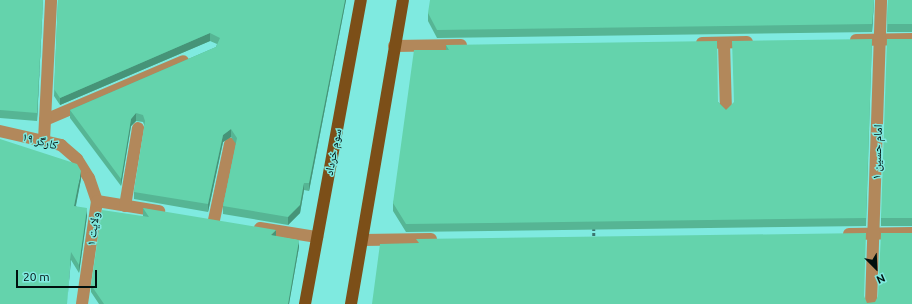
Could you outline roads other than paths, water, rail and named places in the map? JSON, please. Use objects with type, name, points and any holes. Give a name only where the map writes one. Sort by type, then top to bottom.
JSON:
[{"type":"main road","name":"سوم خرداد","points":[[305,304],[361,0]]},
{"type":"main road","points":[[352,304],[394,46],[403,0]]},
{"type":"street","points":[[44,140],[51,0]]},
{"type":"street","name":"امام حسین ۱","points":[[871,304],[875,233],[881,0]]},
{"type":"street","points":[[841,40],[912,38]]},
{"type":"street","points":[[692,43],[763,42]]},
{"type":"street","points":[[724,43],[726,110]]},
{"type":"street","points":[[394,46],[473,45]]},
{"type":"street","points":[[45,120],[198,55]]},
{"type":"street","points":[[125,206],[138,128]]},
{"type":"street","name":"کارگر ۱۹","points":[[0,131],[62,145],[77,159],[97,201]]},
{"type":"street","points":[[214,220],[230,144]]},
{"type":"street","points":[[97,201],[170,213]]},
{"type":"street","name":"ولایت ۱","points":[[82,304],[97,201]]},
{"type":"street","points":[[200,218],[230,223]]},
{"type":"street","points":[[246,226],[317,237]]},
{"type":"street","points":[[836,234],[912,233]]},
{"type":"street","points":[[363,240],[443,239]]}]
